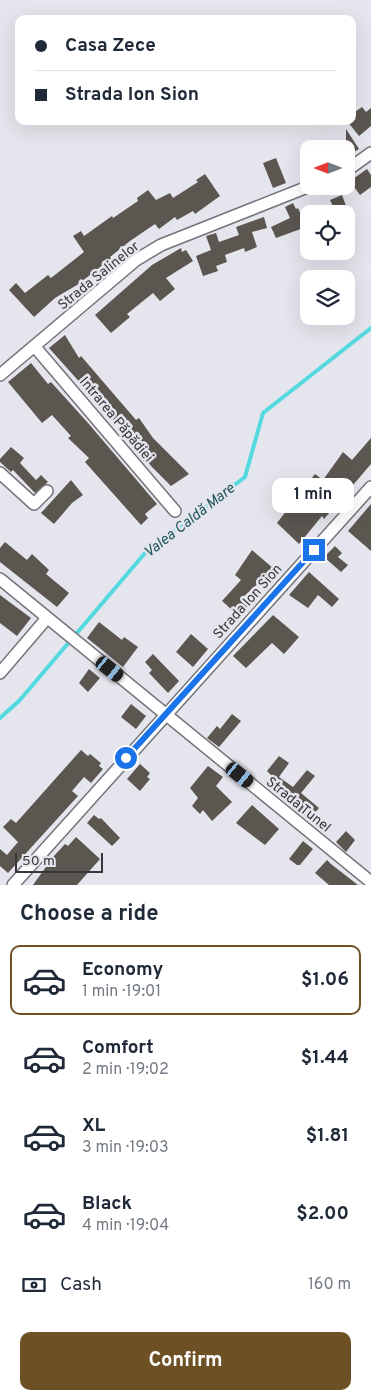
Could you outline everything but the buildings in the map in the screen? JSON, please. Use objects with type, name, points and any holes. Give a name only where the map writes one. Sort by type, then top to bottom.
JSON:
[{"type":"street","points":[[355,165],[371,153]]},
{"type":"street","name":"Strada Salinelor","points":[[0,374],[35,347],[136,260],[153,250],[243,211],[300,190]]},
{"type":"street","name":"Intrarea Păpădiei","points":[[35,347],[175,511]]},
{"type":"street","points":[[0,473],[34,504],[47,491]]},
{"type":"street","name":"Strada Ion Sion","points":[[13,885],[371,487]]},
{"type":"street","name":"Strada Tunel","points":[[0,579],[371,882]]},
{"type":"street","points":[[0,673],[48,618]]},
{"type":"waterway","name":"Valea Caldă Mare","points":[[0,718],[19,701],[145,553],[245,477],[263,413],[371,328]]},
{"type":"route","points":[[126,758],[314,550]]}]
